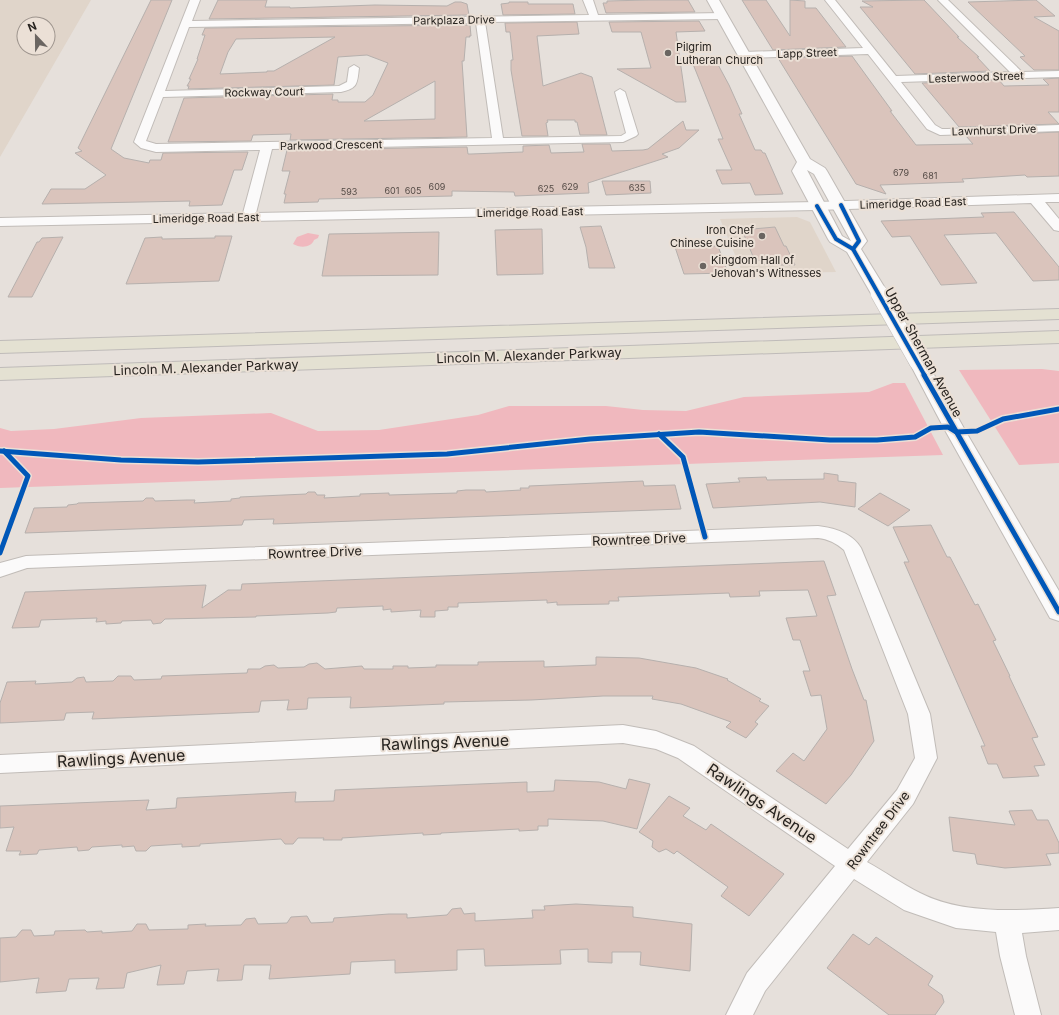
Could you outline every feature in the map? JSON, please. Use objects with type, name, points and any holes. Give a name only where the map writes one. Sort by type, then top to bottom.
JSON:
[{"type":"highway","name":"Lincoln M. Alexander Parkway","points":[[0,347],[1059,314]]},
{"type":"highway","name":"Lincoln M. Alexander Parkway","points":[[0,374],[1059,336]]},
{"type":"main road","points":[[713,0],[804,162],[820,171],[840,205],[859,241],[853,249]]},
{"type":"main road","name":"Upper Sherman Avenue","points":[[804,162],[799,171],[817,206],[836,239],[853,249],[1059,612]]},
{"type":"street","name":"Parkwood Crescent","points":[[195,0],[140,142],[141,144],[156,148],[614,139],[628,137],[632,134],[620,92]]},
{"type":"street","points":[[588,0],[594,17]]},
{"type":"street","name":"Lawnhurst Drive","points":[[830,0],[931,127],[940,132],[1059,128]]},
{"type":"street","points":[[943,0],[1018,76]]},
{"type":"street","name":"Parkplaza Drive","points":[[186,24],[723,16]]},
{"type":"street","points":[[480,19],[498,142]]},
{"type":"street","name":"Lapp Street","points":[[744,55],[870,51]]},
{"type":"street","name":"Rockway Court","points":[[159,94],[335,90],[347,88],[352,84],[354,68]]},
{"type":"street","name":"Lesterwood Street","points":[[892,79],[1059,74]]},
{"type":"street","points":[[249,217],[267,146]]},
{"type":"street","name":"Limeridge Road East","points":[[0,220],[30,221],[817,206],[1059,198]]},
{"type":"street","points":[[1035,199],[1059,227]]},
{"type":"street","name":"Rowntree Drive","points":[[0,570],[26,562],[818,532],[835,536],[848,543],[852,548],[919,714],[926,758],[905,797],[852,865],[756,982],[739,1015]]},
{"type":"street","name":"Rawlings Avenue","points":[[0,764],[623,734],[638,736],[662,742],[686,752],[852,865],[913,902],[956,917],[1007,921],[1059,920]]},
{"type":"street","points":[[1007,921],[1028,1015]]},
{"type":"shaded area","points":[[0,0],[91,0],[0,157]]},
{"type":"shaded area","points":[[797,217],[810,222],[836,272],[743,274],[720,219]]},
{"type":"shaded area","points":[[308,233],[319,235],[318,238],[308,246],[302,247],[293,244],[297,237]]},
{"type":"shaded area","points":[[1042,369],[1059,371],[1059,463],[1019,465],[959,370]]},
{"type":"shaded area","points":[[893,383],[905,383],[943,455],[0,488],[0,428],[11,431],[54,429],[141,418],[271,413],[318,431],[379,430],[478,415],[509,406],[606,406],[643,410],[686,411],[744,397],[869,392]]},
{"type":"building","points":[[151,0],[172,0],[111,149],[124,158],[149,163],[150,160],[161,160],[163,153],[248,152],[242,170],[234,170],[222,205],[189,206],[190,201],[42,204],[51,189],[85,189],[106,175],[75,153],[82,151],[78,148]]},
{"type":"building","points":[[218,0],[267,0],[265,7],[290,8],[375,5],[447,6],[455,2],[461,2],[467,4],[469,15],[209,19]]},
{"type":"building","points":[[688,0],[695,12],[606,13],[603,3],[607,3],[607,1]]},
{"type":"building","points":[[742,0],[766,0],[790,36],[790,0],[805,1],[805,8],[816,8],[846,47],[773,50]]},
{"type":"building","points":[[924,0],[959,37],[957,37],[979,57],[977,57],[990,71],[915,74],[860,7],[873,7],[862,1]]},
{"type":"building","points":[[1036,0],[1055,16],[1034,17],[1059,31],[1059,70],[1034,70],[1020,57],[1025,56],[968,2]]},
{"type":"building","points":[[509,2],[528,2],[528,4],[573,4],[575,14],[503,15],[501,4]]},
{"type":"building","points":[[699,21],[705,31],[676,32],[686,102],[676,102],[617,69],[651,68],[641,32],[612,32],[609,22]]},
{"type":"building","points":[[577,22],[579,34],[537,36],[543,86],[581,73],[592,77],[607,135],[580,135],[577,122],[575,122],[575,120],[547,120],[548,136],[522,136],[511,70],[511,60],[513,60],[510,32],[506,32],[505,23]]},
{"type":"building","points":[[470,25],[471,36],[466,37],[464,61],[462,61],[467,137],[290,140],[291,134],[253,135],[251,141],[168,142],[184,98],[333,94],[332,100],[338,100],[338,102],[365,102],[373,95],[388,63],[367,55],[338,57],[334,85],[188,89],[189,86],[187,86],[191,79],[189,79],[198,59],[205,35],[202,35],[205,28]],"holes":[[[335,37],[274,71],[220,74],[228,52],[236,39]],[[435,81],[435,119],[364,121]]]},
{"type":"building","points":[[852,56],[892,111],[890,111],[916,145],[973,144],[966,136],[1059,132],[1059,176],[1027,177],[1025,175],[962,179],[964,182],[880,185],[886,194],[856,184],[778,58]]},
{"type":"building","points":[[691,59],[715,59],[742,114],[739,114],[755,150],[761,150],[765,153],[783,194],[755,195],[750,183],[722,184],[716,170],[732,170],[718,139],[723,139]]},
{"type":"building","points":[[1059,78],[1059,112],[1048,112],[1059,124],[959,127],[922,83],[999,80],[1004,86],[1049,85],[1043,79]]},
{"type":"building","points":[[683,121],[686,130],[699,130],[679,148],[662,154],[668,157],[588,183],[589,193],[515,196],[514,192],[452,191],[452,196],[319,199],[318,202],[284,203],[286,194],[284,194],[290,171],[282,171],[287,150],[467,147],[468,154],[471,154],[523,152],[523,146],[549,145],[551,153],[584,152],[582,144],[610,144],[612,151],[643,150],[648,149]]},
{"type":"building","points":[[602,181],[650,181],[651,193],[606,195]]},
{"type":"building","points":[[1014,212],[1059,267],[1059,280],[1033,281],[996,233],[944,235],[977,283],[941,285],[910,236],[892,237],[881,221],[984,217],[981,213]]},
{"type":"building","points":[[601,226],[615,268],[589,268],[586,247],[580,227]]},
{"type":"building","points":[[775,227],[795,265],[769,265],[764,264],[763,260],[755,261],[742,230]]},
{"type":"building","points":[[542,229],[543,274],[497,275],[495,230]]},
{"type":"building","points":[[439,232],[438,275],[322,276],[329,234]]},
{"type":"building","points":[[215,236],[232,236],[219,281],[126,284],[145,238],[215,238]]},
{"type":"building","points":[[63,237],[32,297],[8,297],[37,242],[39,242],[42,238]]},
{"type":"building","name":"Kingdom Hall of Jehovah's Witnesses","points":[[718,246],[728,273],[684,274],[675,247]]},
{"type":"building","points":[[824,473],[838,475],[838,481],[856,483],[855,507],[820,502],[713,508],[706,484],[740,482],[738,478],[766,477],[767,480],[824,479]]},
{"type":"building","points":[[643,481],[644,486],[675,485],[681,509],[273,524],[274,519],[244,520],[242,525],[25,533],[34,508],[67,507],[68,505],[78,503],[143,501],[146,498],[153,498],[155,501],[195,500],[194,503],[231,501],[231,499],[240,497],[306,494],[308,492],[315,492],[317,495],[325,495],[324,498],[360,496],[360,494],[389,493],[389,495],[457,493],[457,491],[466,490],[485,490],[486,492],[521,490],[520,488],[529,488],[529,486]]},
{"type":"building","points":[[880,493],[910,510],[888,526],[858,509]]},
{"type":"building","points":[[931,525],[947,557],[950,557],[975,605],[978,604],[996,640],[993,641],[1038,737],[1032,738],[1045,765],[1034,766],[1039,776],[1003,778],[997,764],[988,764],[981,746],[985,746],[904,562],[909,562],[893,527]]},
{"type":"building","points":[[824,561],[836,595],[827,596],[852,669],[864,700],[866,700],[874,741],[851,775],[826,804],[776,771],[793,753],[804,761],[827,729],[821,695],[811,696],[803,671],[810,671],[800,640],[793,640],[786,618],[817,616],[808,590],[759,591],[760,596],[730,597],[729,593],[618,597],[619,601],[609,601],[609,604],[557,605],[557,602],[547,603],[547,600],[458,603],[458,607],[448,607],[448,610],[435,611],[435,617],[420,617],[421,610],[391,612],[391,609],[383,610],[383,606],[337,608],[336,612],[328,613],[256,617],[165,619],[161,623],[153,624],[151,620],[122,621],[121,623],[106,624],[106,621],[96,622],[97,618],[41,620],[39,627],[12,628],[25,592],[206,585],[202,608],[228,590],[241,590],[242,584]]},
{"type":"building","points":[[596,657],[639,658],[696,668],[728,679],[727,680],[761,699],[759,701],[769,706],[755,722],[758,724],[746,738],[726,727],[731,722],[681,704],[652,699],[653,696],[603,696],[531,700],[444,702],[444,704],[350,708],[351,697],[308,698],[307,709],[287,710],[289,700],[261,701],[259,712],[92,719],[94,712],[66,713],[64,720],[0,723],[0,703],[7,682],[36,681],[35,684],[72,682],[77,678],[84,677],[86,682],[113,681],[118,676],[131,676],[134,680],[161,679],[162,676],[247,673],[248,669],[260,669],[265,666],[274,665],[278,668],[304,667],[309,664],[317,663],[325,669],[362,666],[364,669],[393,669],[393,666],[408,666],[408,668],[436,667],[436,665],[478,665],[478,662],[544,661],[544,667],[596,665]]},
{"type":"building","points":[[629,779],[650,784],[637,829],[603,821],[548,819],[548,826],[538,826],[538,830],[519,831],[519,829],[423,835],[423,833],[342,838],[342,840],[298,838],[293,844],[285,844],[281,839],[200,844],[200,846],[182,847],[182,844],[151,846],[146,851],[136,851],[134,846],[122,847],[122,845],[92,847],[89,850],[78,851],[77,847],[39,850],[37,854],[19,855],[21,851],[6,851],[14,827],[0,828],[0,806],[149,800],[146,810],[176,808],[177,798],[296,792],[295,802],[334,801],[335,790],[527,782],[527,792],[554,791],[555,780],[599,782],[626,789]]},
{"type":"building","points":[[669,796],[690,808],[683,816],[706,830],[711,824],[784,874],[749,916],[721,896],[728,887],[677,851],[674,854],[666,849],[659,852],[652,847],[653,841],[639,832]]},
{"type":"building","points":[[1032,810],[1037,820],[1048,820],[1059,843],[1059,853],[1046,854],[1051,865],[1005,868],[977,864],[975,854],[953,851],[949,817],[1015,825],[1009,811]]},
{"type":"building","points":[[576,904],[633,907],[633,917],[692,924],[690,971],[640,965],[641,952],[612,952],[612,963],[588,962],[588,949],[560,950],[561,964],[485,966],[484,949],[457,950],[457,970],[395,973],[395,960],[351,962],[350,974],[269,979],[271,965],[244,965],[242,980],[217,981],[219,969],[187,971],[184,984],[157,985],[161,965],[127,973],[124,988],[96,989],[99,978],[69,979],[66,991],[36,993],[39,978],[0,982],[0,938],[16,937],[22,930],[31,930],[34,936],[54,935],[55,931],[85,930],[87,932],[102,931],[102,933],[132,931],[137,924],[146,924],[149,930],[188,929],[188,925],[241,925],[246,919],[255,918],[258,924],[287,923],[291,917],[307,916],[311,923],[333,922],[334,918],[389,914],[407,914],[407,918],[447,915],[452,909],[461,908],[464,914],[475,913],[475,921],[533,918],[532,910],[545,910],[544,906]]},
{"type":"building","points":[[853,934],[869,945],[876,937],[933,976],[928,985],[942,995],[944,1002],[935,1015],[889,1015],[827,968]]},
{"type":"cycle path","points":[[841,205],[859,241],[853,249]]},
{"type":"cycle path","points":[[817,206],[836,239],[853,249],[1059,612]]},
{"type":"cycle path","points":[[0,451],[121,460],[198,462],[447,454],[590,439],[699,432],[830,440],[877,440],[915,437],[931,428],[948,427],[956,432],[977,431],[1003,419],[1059,409]]},
{"type":"cycle path","points":[[659,434],[683,457],[705,537]]},
{"type":"cycle path","points":[[0,553],[28,476],[4,451]]},
{"type":"place","name":"Pilgrim Lutheran Church","points":[[668,53]]},
{"type":"place","name":"Iron Chef Chinese Cuisine","points":[[762,236]]},
{"type":"place","name":"Kingdom Hall of Jehovah's Witnesses","points":[[703,266]]}]
